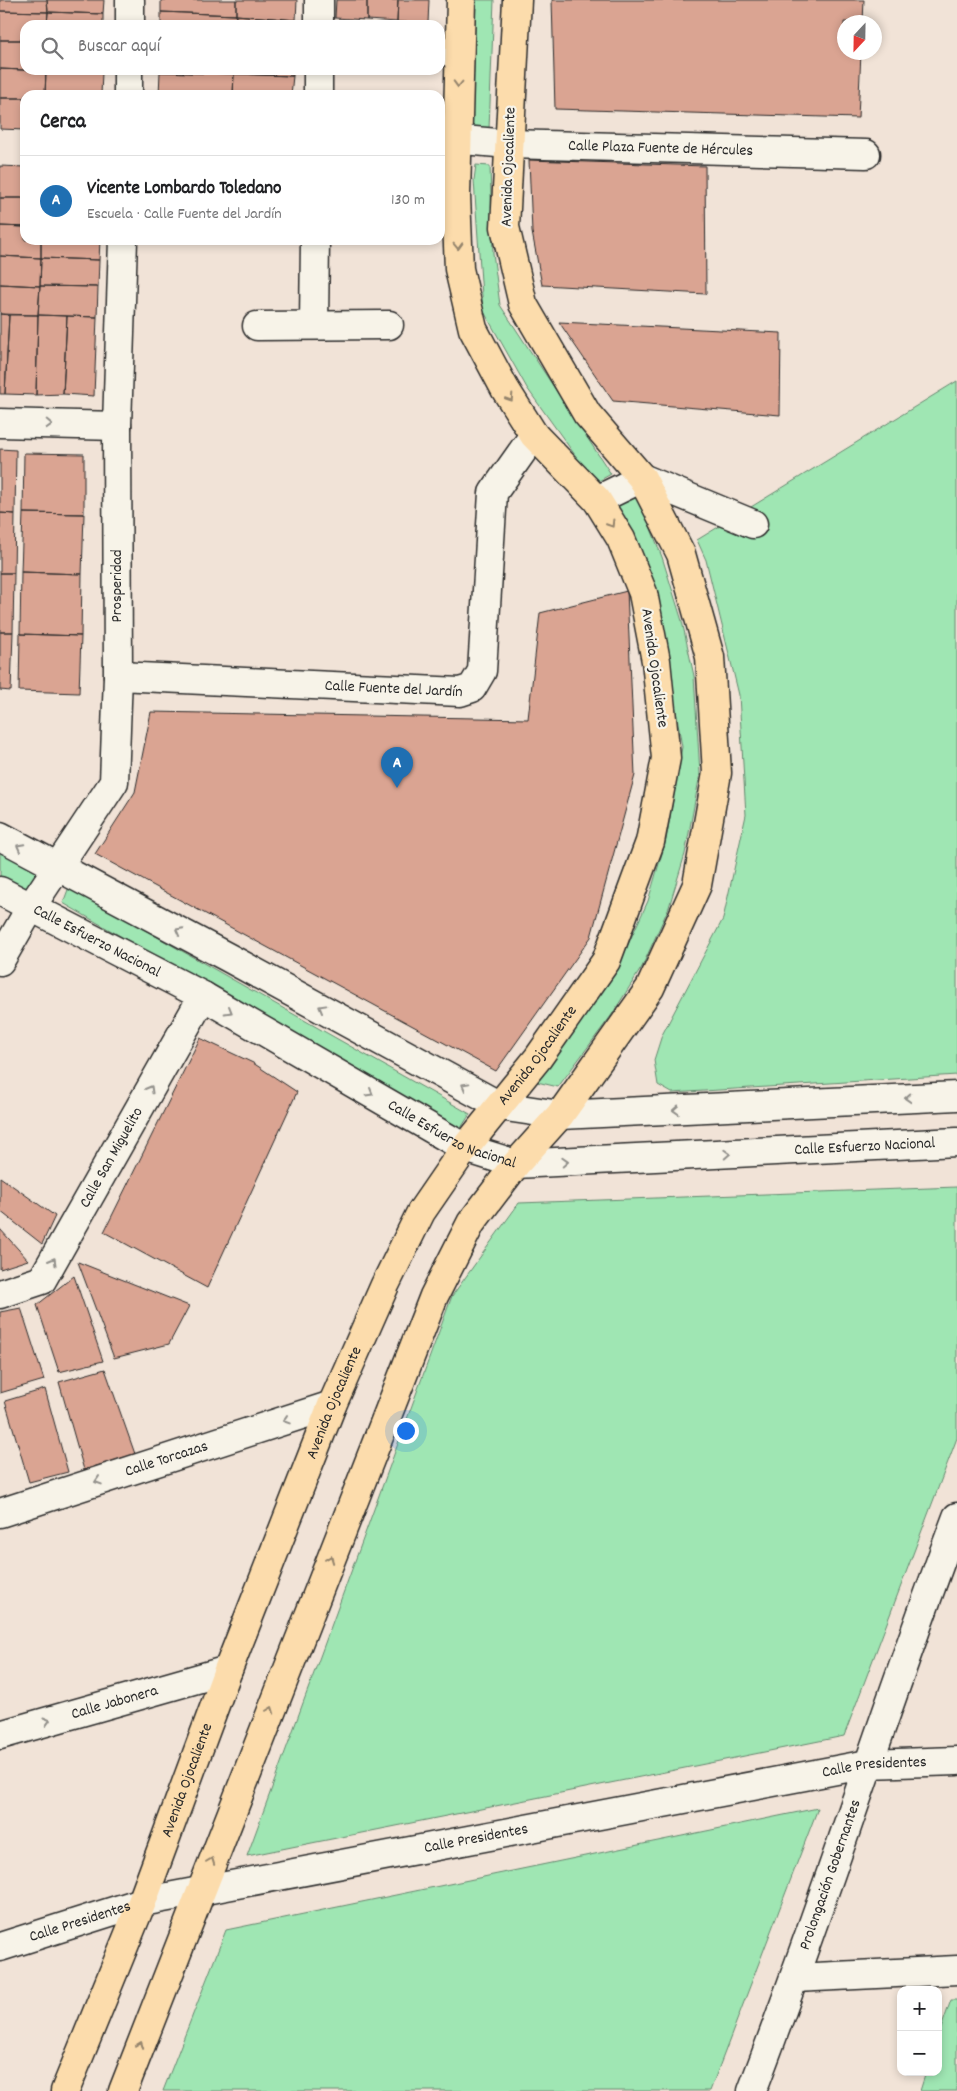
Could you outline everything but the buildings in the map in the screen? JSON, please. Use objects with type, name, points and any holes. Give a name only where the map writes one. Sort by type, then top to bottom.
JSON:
[{"type":"main road","name":"Avenida Ojocaliente","points":[[66,2091],[142,1902],[228,1670],[332,1405],[385,1285],[421,1212],[465,1148],[538,1058],[606,961],[650,842],[666,758],[656,661],[643,592],[621,539],[597,500],[534,435],[505,389],[473,329],[459,269],[448,139],[450,52],[461,0]]},
{"type":"main road","name":"Avenida Ojocaliente","points":[[123,2091],[199,1892],[434,1296],[471,1222],[516,1164],[560,1115],[650,988],[698,885],[717,773],[710,657],[680,554],[642,478],[586,414],[523,304],[505,227],[517,0]]},
{"type":"street","points":[[130,0],[130,20]]},
{"type":"street","points":[[319,20],[320,0]]},
{"type":"street","points":[[128,75],[128,90]]},
{"type":"street","points":[[318,75],[318,90]]},
{"type":"street","name":"Calle Plaza Fuente de Hércules","points":[[448,139],[509,144],[866,154]]},
{"type":"street","name":"Prosperidad","points":[[0,961],[31,907],[114,782],[118,676],[117,426],[124,245]]},
{"type":"street","points":[[314,325],[315,245]]},
{"type":"street","points":[[257,326],[388,325]]},
{"type":"street","points":[[0,423],[117,426]]},
{"type":"street","name":"Calle Fuente del Jardín","points":[[118,676],[460,692],[472,688],[482,671],[493,493],[534,435]]},
{"type":"street","points":[[597,500],[642,478],[753,524]]},
{"type":"street","points":[[0,836],[500,1106],[560,1115],[957,1096]]},
{"type":"street","name":"Calle Esfuerzo Nacional","points":[[0,891],[203,996],[465,1148],[516,1164],[957,1142]]},
{"type":"street","name":"Calle San Miguelito","points":[[0,1294],[42,1280],[203,996]]},
{"type":"street","name":"Calle Torcazas","points":[[0,1513],[332,1405]]},
{"type":"street","name":"Prolongación Gobernantes","points":[[752,2091],[795,1978],[868,1764],[951,1548],[957,1517]]},
{"type":"street","name":"Calle Jabonera","points":[[0,1735],[228,1670]]},
{"type":"street","name":"Calle Presidentes","points":[[0,1947],[142,1902],[868,1764],[957,1761]]},
{"type":"street","points":[[795,1978],[957,1970]]},
{"type":"green space","points":[[476,0],[494,0],[489,129],[472,127]]},
{"type":"green space","points":[[476,165],[490,166],[493,253],[500,305],[611,474],[595,483],[527,388],[483,310],[474,180]]},
{"type":"green space","points":[[957,381],[957,1075],[672,1093],[658,1085],[654,1060],[662,1035],[723,919],[746,815],[739,695],[706,560],[697,540]]},
{"type":"green space","points":[[637,493],[662,557],[682,621],[694,676],[700,774],[685,854],[669,907],[642,967],[611,1016],[558,1087],[537,1082],[614,975],[648,901],[666,840],[682,747],[662,626],[614,504]]},
{"type":"green space","points":[[0,848],[42,870],[27,896],[0,882]]},
{"type":"green space","points":[[69,887],[470,1114],[459,1131],[63,903]]},
{"type":"green space","points":[[957,1187],[957,1438],[844,1736],[247,1856],[452,1296],[519,1203]]},
{"type":"green space","points":[[818,1808],[710,2091],[163,2091],[226,1930]]},
{"type":"green space","points":[[951,2000],[957,2000],[957,2091],[920,2091],[925,2076],[942,2076],[942,2026]]},
{"type":"place","name":"Vicente Lombardo Toledano","points":[[397,788]]}]
